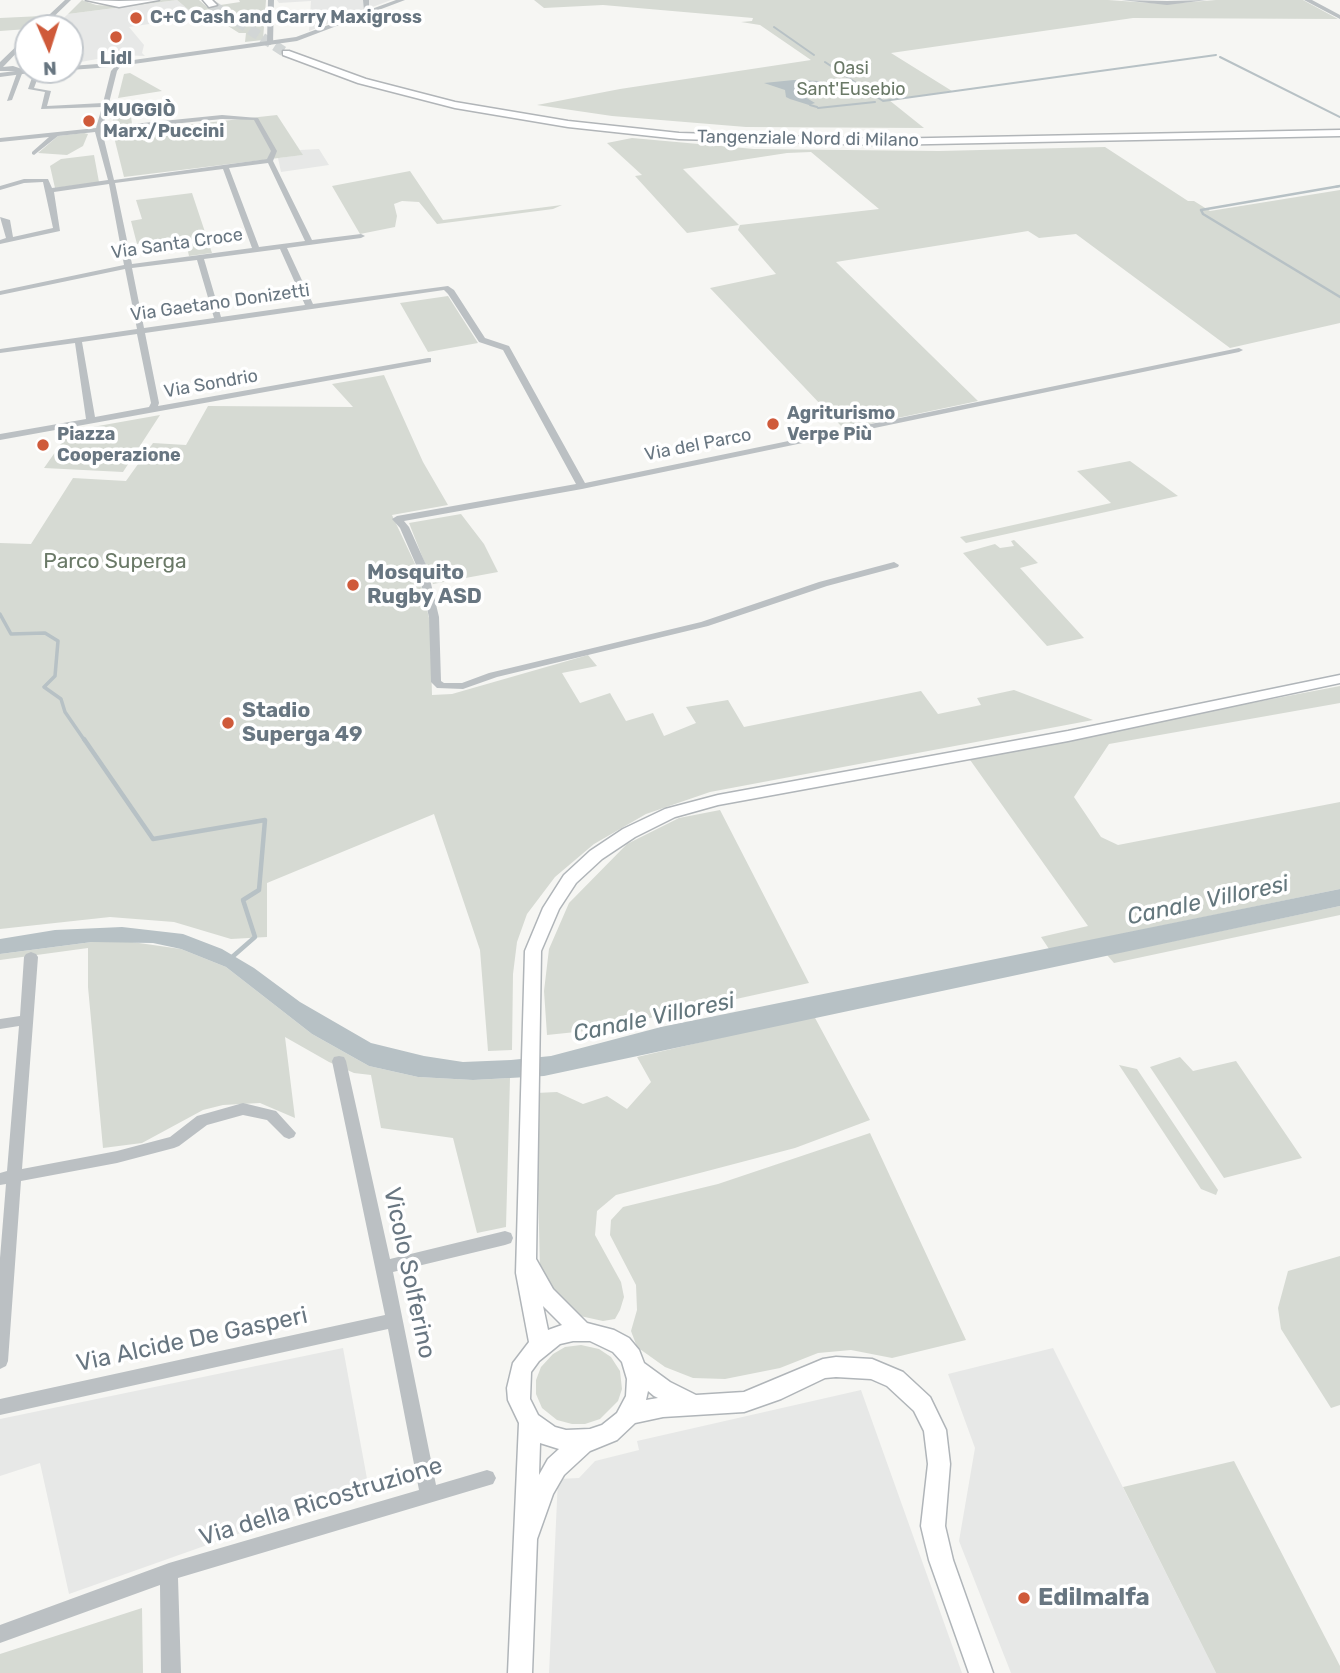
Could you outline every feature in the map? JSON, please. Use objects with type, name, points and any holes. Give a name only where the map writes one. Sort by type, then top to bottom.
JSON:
[{"type":"highway","points":[[90,0],[119,4],[155,0]]},
{"type":"highway","name":"Tangenziale Nord di Milano","points":[[290,52],[368,79],[451,100],[550,118],[686,133],[883,139],[1340,133],[830,142],[639,132],[524,118],[430,100],[351,78],[290,52]]},
{"type":"main road","points":[[540,1345],[526,1273],[529,1035],[533,951],[551,908],[570,879],[596,855],[629,833],[670,813],[718,800],[1055,738],[1340,679]]},
{"type":"main road","points":[[527,1251],[546,1295],[581,1331]]},
{"type":"main road","points":[[637,1370],[639,1388],[629,1414],[609,1433],[583,1442],[550,1436],[530,1422],[521,1406],[519,1382],[524,1364],[540,1345],[555,1336],[581,1331],[599,1334],[615,1341],[626,1351],[637,1370],[662,1389],[696,1405]]},
{"type":"main road","points":[[629,1414],[663,1407],[730,1404],[760,1397],[823,1369],[836,1367],[859,1367],[882,1372],[913,1393],[929,1415],[935,1430],[939,1464],[933,1526],[941,1560],[981,1673]]},
{"type":"main road","points":[[520,1673],[530,1422]]},
{"type":"main road","points":[[523,1570],[532,1521],[543,1490],[555,1467],[583,1442]]},
{"type":"street","points":[[52,14],[68,0]]},
{"type":"street","points":[[63,14],[78,0]]},
{"type":"street","points":[[270,43],[271,0]]},
{"type":"street","points":[[366,0],[366,9],[374,11]]},
{"type":"street","points":[[84,66],[118,64],[270,43],[311,34],[402,0]]},
{"type":"street","points":[[1124,0],[1167,3],[1203,0]]},
{"type":"street","points":[[1307,0],[1340,18]]},
{"type":"street","points":[[0,67],[14,49]]},
{"type":"street","points":[[118,64],[98,130],[155,403],[152,409],[144,412]]},
{"type":"street","points":[[9,100],[17,84]]},
{"type":"street","points":[[30,84],[32,89],[48,91],[43,108],[104,106]]},
{"type":"street","points":[[1,141],[222,117],[256,119],[274,151],[270,161],[309,242]]},
{"type":"street","points":[[34,153],[55,135]]},
{"type":"street","points":[[50,190],[270,161]]},
{"type":"street","points":[[225,167],[257,249]]},
{"type":"street","points":[[0,188],[19,181],[48,181],[57,229],[0,242]]},
{"type":"street","points":[[0,219],[6,220],[10,240]]},
{"type":"street","name":"Via Santa Croce","points":[[0,293],[128,267],[361,236]]},
{"type":"street","points":[[282,246],[310,307]]},
{"type":"street","points":[[200,257],[218,320]]},
{"type":"street","name":"Via Gaetano Donizetti","points":[[0,351],[445,288],[451,292],[482,340],[506,348],[582,486]]},
{"type":"street","points":[[78,340],[91,422]]},
{"type":"street","name":"Via del Parco","points":[[894,565],[823,584],[704,624],[463,686],[441,686],[436,682],[434,617],[422,567],[404,527],[397,519],[582,486],[1240,350]]},
{"type":"street","name":"Via Sondrio","points":[[0,437],[428,360]]},
{"type":"street","points":[[0,1360],[6,1178],[26,1020],[31,957]]},
{"type":"street","points":[[0,1024],[26,1020]]},
{"type":"street","name":"Vicolo Solferino","points":[[338,1061],[384,1267],[429,1496]]},
{"type":"street","points":[[6,1178],[117,1157],[174,1142],[202,1121],[234,1110],[260,1110],[271,1115],[289,1133]]},
{"type":"street","points":[[384,1267],[505,1238]]},
{"type":"street","name":"Via Alcide De Gasperi","points":[[0,1407],[395,1320]]},
{"type":"street","name":"Via della Ricostruzione","points":[[0,1634],[169,1573],[487,1478]]},
{"type":"street","points":[[169,1573],[171,1673]]},
{"type":"shaded area","points":[[177,0],[197,17],[129,27],[144,45],[142,53],[145,56],[119,55],[84,61],[84,14],[68,14]]},
{"type":"shaded area","points":[[277,0],[391,0],[309,31],[311,1],[279,3]]},
{"type":"shaded area","points":[[819,81],[828,89],[805,94],[805,97],[815,103],[809,105],[790,99],[786,97],[785,90],[764,83]]},
{"type":"shaded area","points":[[319,149],[329,165],[281,172],[278,158],[302,155],[300,150]]},
{"type":"shaded area","points":[[1340,889],[1340,906],[544,1076],[473,1080],[418,1077],[369,1066],[312,1034],[226,967],[181,949],[153,943],[92,942],[0,954],[0,939],[55,930],[122,927],[183,934],[222,949],[254,968],[300,1002],[371,1043],[463,1062],[511,1060],[551,1056],[661,1027]]},
{"type":"shaded area","points":[[343,1348],[370,1495],[272,1522],[69,1594],[40,1463],[0,1476],[0,1419]]},
{"type":"shaded area","points":[[1053,1348],[1216,1673],[1011,1673],[959,1541],[975,1448],[948,1374]]},
{"type":"shaded area","points":[[861,1390],[962,1673],[549,1673],[558,1479],[579,1478],[595,1461],[639,1450],[637,1441]]},
{"type":"green space","points":[[82,0],[96,5],[112,6],[177,0],[68,14]]},
{"type":"green space","points":[[177,0],[199,0],[207,7],[240,2],[239,0],[266,0],[263,40],[245,42],[246,33],[239,33],[211,15],[197,17]]},
{"type":"green space","name":"Oasi Sant'Eusebio","points":[[534,0],[1108,0],[1166,4],[1216,0],[1303,0],[1338,19],[1133,18],[891,53],[952,91],[889,100],[924,128],[746,127],[612,116],[537,105],[620,89],[811,60],[760,25],[741,22],[752,21],[753,18],[603,5],[544,8]]},
{"type":"green space","points":[[14,17],[14,30],[0,31],[0,18]]},
{"type":"green space","points":[[130,73],[162,91],[118,98],[124,74]]},
{"type":"green space","points":[[162,101],[165,112],[131,116],[132,124],[112,125],[115,109]]},
{"type":"green space","points":[[277,115],[303,155],[124,177],[113,133]]},
{"type":"green space","points":[[88,134],[83,146],[67,155],[38,153],[58,136]]},
{"type":"green space","points":[[632,138],[754,149],[939,151],[1105,147],[1188,201],[1194,201],[1210,211],[1340,190],[1340,323],[1230,348],[1076,234],[1039,238],[1028,231],[836,262],[978,401],[850,428],[842,427],[710,288],[776,274],[738,230],[740,225],[879,209],[811,152],[787,153],[683,169],[739,225],[687,233],[635,176],[642,175],[607,143]]},
{"type":"green space","points":[[94,155],[99,182],[55,188],[50,166],[61,159]]},
{"type":"green space","points":[[410,171],[443,220],[562,205],[553,209],[437,224],[419,202],[402,201],[394,204],[397,216],[395,227],[360,234],[332,186]]},
{"type":"green space","points":[[192,193],[212,253],[189,256],[185,238],[137,244],[131,221],[142,219],[136,200]]},
{"type":"green space","points":[[448,296],[478,343],[428,352],[400,303]]},
{"type":"green space","name":"Parco Superga","points":[[384,375],[423,462],[448,505],[392,515],[417,568],[430,622],[432,695],[452,694],[588,655],[597,666],[562,673],[580,703],[610,693],[626,721],[653,713],[664,736],[696,723],[686,707],[728,700],[744,727],[921,691],[938,714],[981,705],[977,698],[1014,690],[1093,720],[710,792],[646,814],[594,844],[555,877],[527,914],[517,942],[513,974],[512,1050],[488,1051],[480,950],[434,814],[267,883],[267,937],[231,939],[174,922],[110,917],[0,929],[0,543],[31,544],[73,478],[126,481],[153,443],[186,445],[208,406],[353,407],[332,384]]},
{"type":"green space","points":[[160,415],[123,472],[44,468],[70,431]]},
{"type":"green space","points":[[1130,461],[1178,496],[966,543],[960,537],[1111,503],[1077,471]]},
{"type":"green space","points":[[461,514],[484,544],[498,572],[433,584],[409,523]]},
{"type":"green space","points":[[1014,540],[1038,563],[1020,568],[1084,638],[1047,646],[963,553],[995,544],[1000,548],[1014,546],[1011,541]]},
{"type":"green space","points":[[1340,686],[1340,703],[1109,744],[1074,797],[1101,837],[1118,845],[1340,802],[1340,889],[1049,949],[1041,937],[1088,926],[968,757]]},
{"type":"green space","points":[[720,810],[809,983],[595,1030],[547,1035],[544,991],[549,949],[569,903],[627,844],[679,818]]},
{"type":"green space","points":[[1340,906],[1340,915],[1114,963],[1107,955]]},
{"type":"green space","points":[[125,941],[181,949],[226,967],[312,1034],[369,1066],[418,1077],[473,1080],[510,1078],[506,1227],[477,1233],[453,1138],[381,1128],[371,1075],[354,1073],[329,1062],[285,1037],[295,1118],[260,1103],[223,1105],[203,1110],[142,1143],[103,1148],[88,987],[88,948],[0,960],[0,954],[92,942]]},
{"type":"green space","points":[[814,1016],[870,1120],[795,1148],[616,1195],[597,1211],[595,1235],[621,1282],[624,1297],[620,1310],[615,1319],[603,1321],[580,1316],[561,1305],[540,1272],[536,1093],[557,1092],[583,1104],[607,1096],[627,1109],[651,1082],[637,1057]]},
{"type":"green space","points":[[1180,1057],[1193,1071],[1236,1061],[1302,1158],[1224,1178],[1150,1067]]},
{"type":"green space","points":[[1119,1065],[1137,1069],[1218,1190],[1216,1195],[1201,1189]]},
{"type":"green space","points":[[870,1133],[966,1340],[892,1358],[851,1350],[818,1353],[780,1368],[725,1379],[693,1378],[665,1367],[637,1347],[631,1331],[637,1310],[636,1285],[610,1235],[611,1220],[623,1207],[718,1184]]},
{"type":"green space","points":[[1340,1256],[1340,1405],[1331,1408],[1281,1329],[1278,1308],[1288,1271]]},
{"type":"green space","points":[[581,1345],[599,1349],[611,1357],[620,1371],[622,1389],[618,1401],[600,1419],[585,1424],[572,1424],[557,1420],[542,1408],[536,1394],[536,1380],[541,1367],[553,1354],[565,1347]]},
{"type":"green space","points":[[1234,1461],[1340,1666],[1340,1673],[1216,1673],[1123,1487]]},
{"type":"green space","points":[[142,1608],[143,1673],[0,1673],[0,1654]]},
{"type":"waterway","points":[[774,27],[814,55]]},
{"type":"waterway","points":[[825,62],[883,101],[1216,55]]},
{"type":"waterway","points":[[1220,57],[1340,117]]},
{"type":"waterway","points":[[818,108],[875,102]]},
{"type":"waterway","points":[[810,105],[817,107]]},
{"type":"waterway","points":[[1335,187],[1340,186],[1201,210],[1203,214],[1340,297]]},
{"type":"waterway","points":[[0,614],[11,634],[45,633],[58,641],[55,676],[44,687],[61,699],[65,712],[85,741]]},
{"type":"waterway","points":[[84,739],[153,839],[265,820],[259,890],[243,900],[255,937],[231,958]]},
{"type":"tunnel","points":[[212,5],[286,53]]},
{"type":"place","name":"C+C Cash and Carry Maxigross","points":[[136,18]]},
{"type":"place","name":"Lidl","points":[[116,37]]},
{"type":"place","name":"MUGGIÒ Marx/Puccini","points":[[89,121]]},
{"type":"place","name":"Agriturismo Verpe Più","points":[[773,424]]},
{"type":"place","name":"Piazza Cooperazione","points":[[43,445]]},
{"type":"place","name":"Mosquito Rugby ASD","points":[[353,585]]},
{"type":"place","name":"Stadio Superga 49","points":[[228,723]]},
{"type":"place","name":"Edilmalfa","points":[[1024,1598]]},
{"type":"water label","name":"Canale Villoresi","points":[[1208,901]]},
{"type":"water label","name":"Canale Villoresi","points":[[654,1018]]}]
